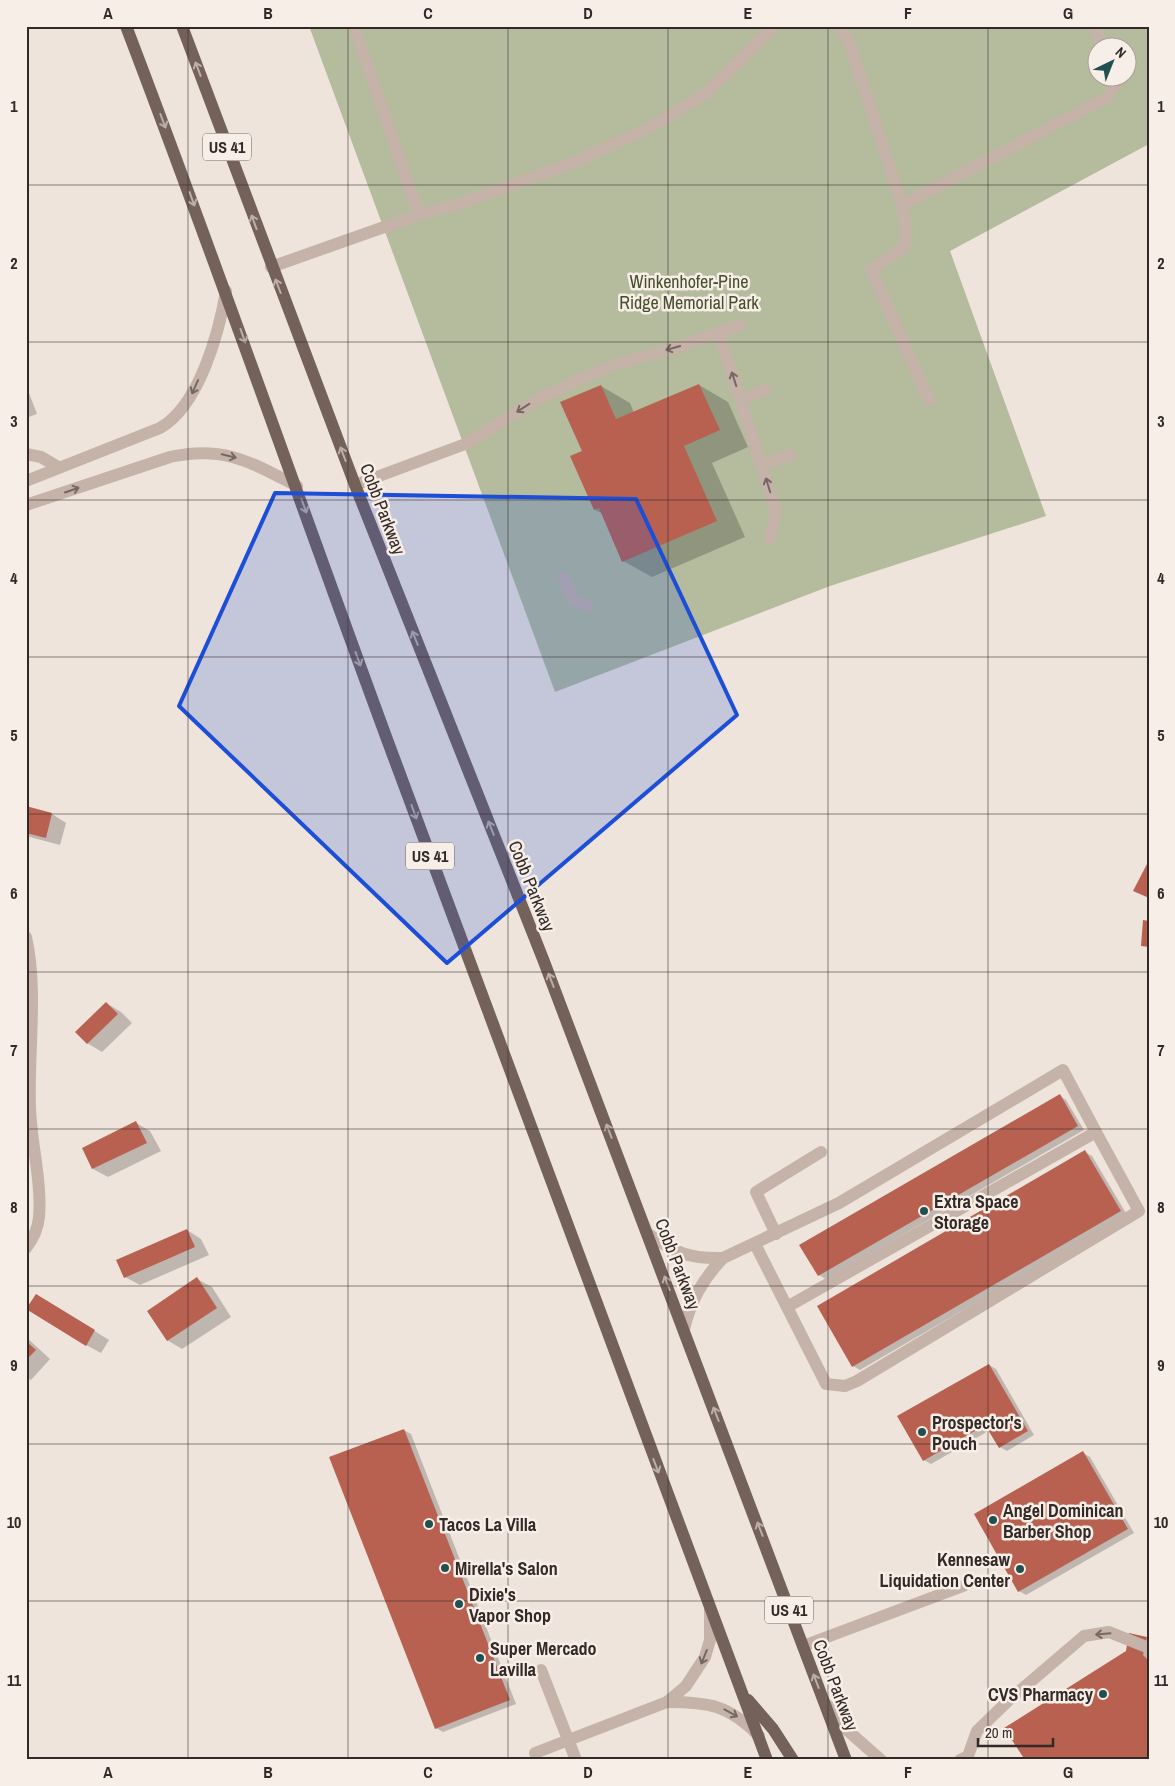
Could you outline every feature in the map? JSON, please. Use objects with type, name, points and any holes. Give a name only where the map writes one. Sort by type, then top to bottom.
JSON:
[{"type":"main road","name":"US 41","points":[[126,26],[226,290],[387,740],[767,1760]]},
{"type":"main road","name":"Cobb Parkway","points":[[182,26],[271,268],[543,959],[846,1760]]},
{"type":"main road","points":[[743,1694],[773,1729],[793,1760]]},
{"type":"street","points":[[354,26],[414,201],[421,214]]},
{"type":"street","points":[[271,268],[421,214],[459,204],[573,163],[655,125],[706,94],[775,26]]},
{"type":"street","points":[[839,26],[849,42],[902,205],[906,230],[904,247],[871,270],[929,400]]},
{"type":"street","points":[[1095,26],[1099,38]]},
{"type":"street","points":[[902,205],[1108,98],[1113,88]]},
{"type":"street","points":[[26,482],[160,428],[179,414],[195,389],[217,334],[226,290]]},
{"type":"street","points":[[355,485],[468,443],[531,403],[582,378],[617,364],[678,347],[740,325]]},
{"type":"street","points":[[719,333],[776,512],[770,538]]},
{"type":"street","points":[[741,400],[764,390]]},
{"type":"street","points":[[26,505],[170,456],[192,452],[208,452],[241,459],[297,486]]},
{"type":"street","points":[[26,454],[41,457],[58,468]]},
{"type":"street","points":[[761,465],[791,455]]},
{"type":"street","points":[[563,577],[573,599],[588,606]]},
{"type":"street","points":[[26,937],[30,959],[30,1111],[39,1218],[34,1238],[26,1248]]},
{"type":"street","points":[[648,1234],[675,1252],[691,1257],[723,1258],[839,1203],[1062,1070],[1139,1212],[857,1381],[845,1386],[826,1384],[755,1244]]},
{"type":"street","points":[[787,1307],[1096,1132]]},
{"type":"street","points":[[776,1234],[756,1192],[821,1152]]},
{"type":"street","points":[[684,1329],[690,1307],[698,1290],[723,1258]]},
{"type":"street","points":[[803,1646],[964,1586]]},
{"type":"street","points":[[535,1753],[667,1702],[686,1686],[704,1657],[710,1640],[710,1609]]},
{"type":"street","points":[[964,1758],[977,1731],[1009,1700],[1084,1636],[1109,1632],[1149,1648]]},
{"type":"street","points":[[541,1670],[576,1760]]},
{"type":"street","points":[[667,1702],[696,1702],[715,1705],[738,1717],[759,1736]]},
{"type":"street","points":[[824,1702],[853,1736],[881,1760]]},
{"type":"highlighted area","points":[[275,493],[636,499],[737,715],[447,963],[179,706]]},
{"type":"green space","name":"Winkenhofer-Pine Ridge Memorial Park","points":[[309,26],[1149,26],[1149,144],[950,251],[1046,516],[830,586],[555,692]]},
{"type":"building","points":[[699,384],[720,430],[684,446],[717,521],[622,562],[599,508],[594,510],[570,456],[582,451],[560,402],[601,385],[616,419]]},
{"type":"building","points":[[26,806],[52,813],[46,838],[26,833]]},
{"type":"building","points":[[1147,864],[1149,865],[1149,898],[1133,891]]},
{"type":"building","points":[[1143,920],[1149,921],[1149,947],[1141,946]]},
{"type":"building","points":[[106,1002],[118,1014],[87,1044],[75,1032]]},
{"type":"building","points":[[1060,1094],[1078,1126],[818,1276],[799,1245]]},
{"type":"building","points":[[136,1121],[147,1143],[92,1169],[82,1148]]},
{"type":"building","points":[[1085,1150],[1121,1211],[852,1367],[817,1306]]},
{"type":"building","points":[[187,1229],[195,1247],[124,1278],[116,1260]]},
{"type":"building","points":[[197,1277],[217,1308],[167,1341],[147,1311]]},
{"type":"building","points":[[36,1294],[95,1330],[86,1346],[26,1309]]},
{"type":"building","points":[[26,1341],[36,1350],[26,1360]]},
{"type":"building","points":[[989,1364],[1028,1431],[999,1448],[985,1425],[923,1461],[897,1416]]},
{"type":"building","points":[[404,1429],[510,1700],[435,1729],[329,1457]]},
{"type":"building","points":[[1083,1451],[1128,1529],[1018,1592],[974,1514]]},
{"type":"building","name":"CVS Pharmacy","points":[[1129,1633],[1147,1637],[1143,1655],[1149,1661],[1149,1760],[1025,1760],[1004,1728],[1126,1651]]},
{"type":"place","name":"Extra Space Storage","points":[[924,1211]]},
{"type":"place","name":"Prospector's Pouch","points":[[922,1432]]},
{"type":"place","name":"Angel Dominican Barber Shop","points":[[993,1520]]},
{"type":"place","name":"Tacos La Villa","points":[[429,1524]]},
{"type":"place","name":"Mirella's Salon","points":[[445,1568]]},
{"type":"place","name":"Kennesaw Liquidation Center","points":[[1020,1569]]},
{"type":"place","name":"Dixie's Vapor Shop","points":[[459,1604]]},
{"type":"place","name":"Super Mercado Lavilla","points":[[480,1658]]},
{"type":"place","name":"CVS Pharmacy","points":[[1103,1694]]}]
